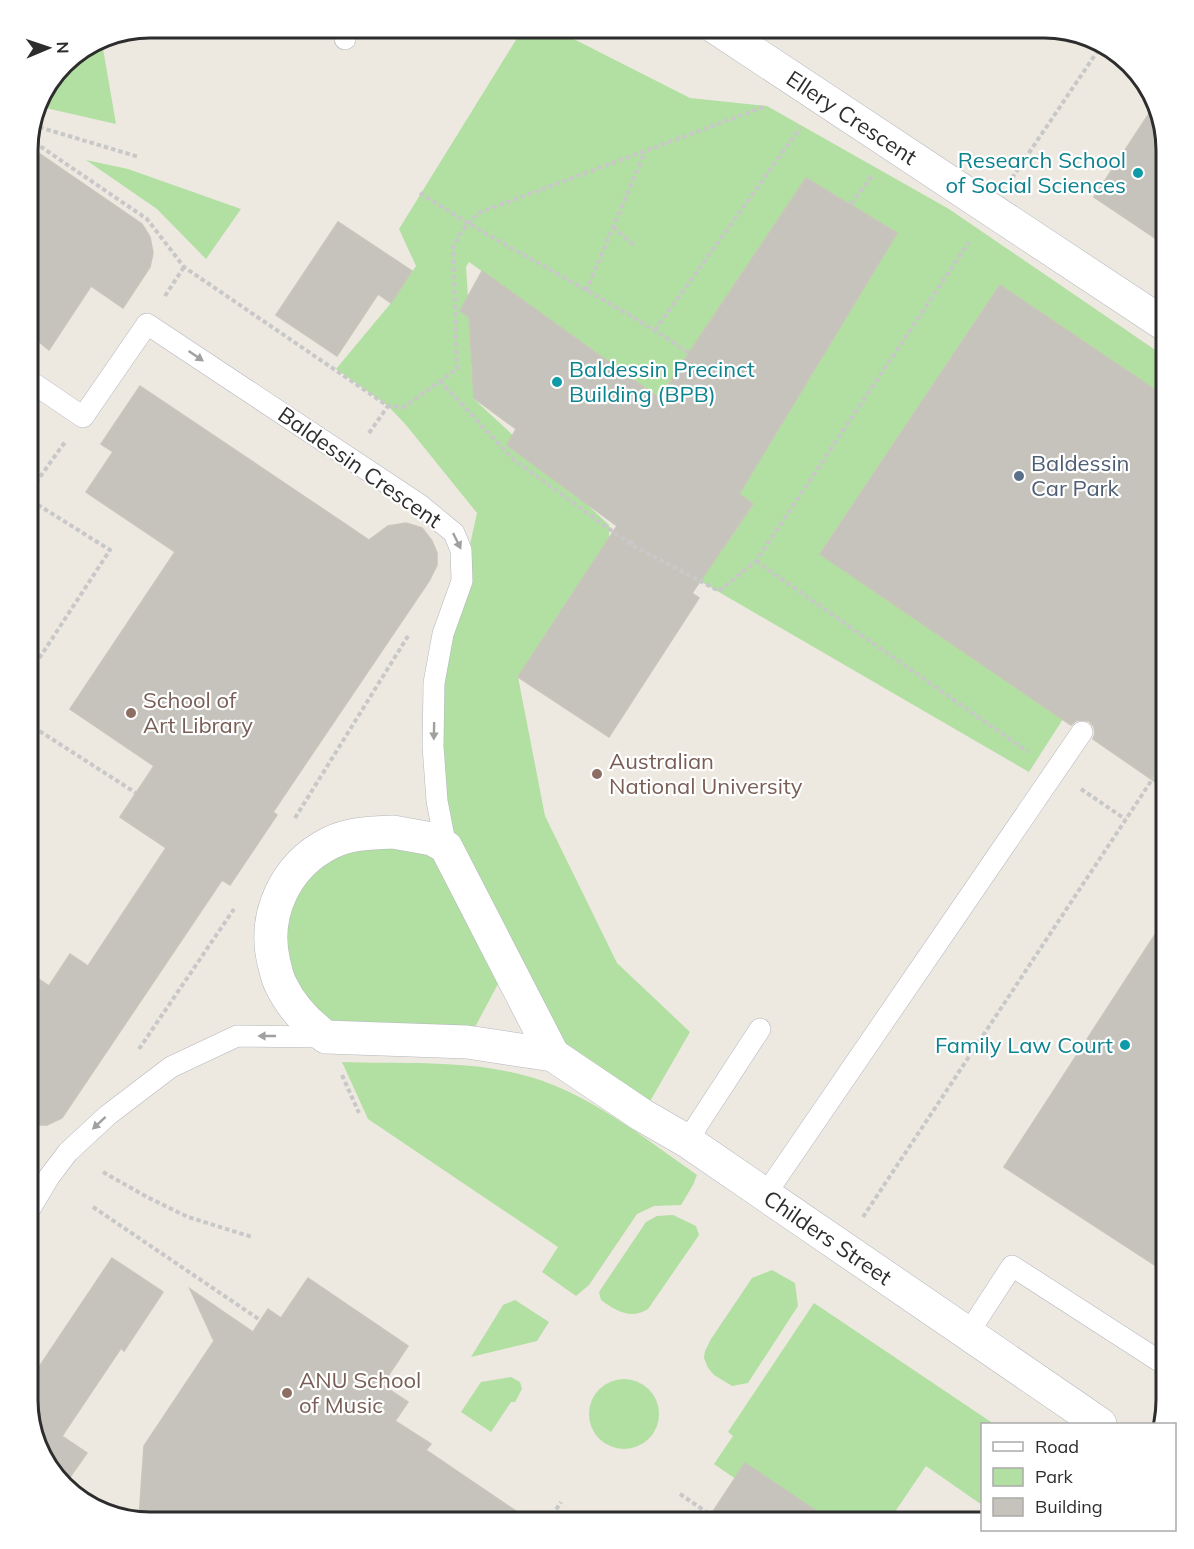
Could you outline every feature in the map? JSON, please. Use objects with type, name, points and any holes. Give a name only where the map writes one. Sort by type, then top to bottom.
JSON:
[{"type":"street","name":"Ellery Crescent","points":[[732,38],[1156,319]]},
{"type":"street","points":[[364,833],[410,834],[432,839],[446,848],[553,1055],[466,1042],[326,1037],[312,1026],[290,1000],[280,983],[273,956],[271,939],[276,904],[291,874],[317,851],[332,842],[364,833]]},
{"type":"street","name":"Childers Street","points":[[553,1055],[642,1115],[687,1141],[1097,1423]]},
{"type":"lane","name":"Baldessin Crescent","points":[[83,417],[147,324],[420,505],[454,533],[461,550],[462,581],[443,634],[434,683],[433,746],[436,790],[446,848]]},
{"type":"lane","points":[[38,386],[83,417]]},
{"type":"lane","points":[[765,1195],[1082,732]]},
{"type":"lane","points":[[687,1141],[760,1029]]},
{"type":"lane","points":[[38,1195],[68,1152],[108,1114],[171,1067],[237,1036],[326,1037]]},
{"type":"lane","points":[[967,1335],[1012,1266],[1156,1359]]},
{"type":"path","points":[[808,38],[809,44]]},
{"type":"path","points":[[1011,179],[1098,51]]},
{"type":"path","points":[[38,145],[147,219],[184,267],[388,406],[404,406],[457,369],[453,247],[478,213],[767,106]]},
{"type":"path","points":[[655,330],[801,127]]},
{"type":"path","points":[[39,128],[139,157]]},
{"type":"path","points":[[586,291],[645,151]]},
{"type":"path","points":[[851,204],[872,176]]},
{"type":"path","points":[[420,193],[468,224],[655,330],[689,353]]},
{"type":"path","points":[[613,227],[635,246]]},
{"type":"path","points":[[440,381],[513,459],[630,544],[718,591],[756,561],[971,240]]},
{"type":"path","points":[[38,480],[83,417]]},
{"type":"path","points":[[38,503],[110,550],[38,660]]},
{"type":"path","points":[[630,544],[634,538]]},
{"type":"path","points":[[756,561],[1125,819]]},
{"type":"path","points":[[38,730],[136,792]]},
{"type":"path","points":[[861,1219],[1156,773]]},
{"type":"path","points":[[342,1075],[359,1113]]},
{"type":"path","points":[[103,1172],[188,1217],[252,1237]]},
{"type":"path","points":[[93,1207],[260,1320]]},
{"type":"path","points":[[680,1494],[706,1512]]},
{"type":"path","points":[[554,1512],[561,1502]]},
{"type":"green space","points":[[517,38],[572,38],[690,98],[767,106],[949,209],[1156,350],[1156,391],[1000,285],[820,553],[1063,719],[1029,772],[700,581],[753,505],[739,494],[897,233],[806,178],[659,398],[469,262],[466,267],[468,297],[460,311],[469,317],[472,377],[482,386],[474,399],[609,525],[609,539],[518,677],[545,816],[617,963],[690,1032],[642,1115],[553,1055],[506,969],[467,1042],[326,1037],[271,939],[317,851],[432,839],[433,746],[462,581],[477,513],[388,406],[336,369],[391,303],[416,266],[399,229]]},
{"type":"green space","points":[[103,48],[116,124],[46,108],[63,78],[78,78],[78,63]]},
{"type":"green space","points":[[86,160],[128,169],[241,209],[206,259],[157,209]]},
{"type":"green space","points":[[342,1062],[476,1066],[544,1081],[612,1116],[697,1175],[681,1205],[654,1206],[637,1214],[589,1285],[576,1296],[542,1272],[558,1247],[368,1119]]},
{"type":"green space","points":[[673,1215],[696,1226],[699,1235],[648,1309],[636,1314],[624,1313],[601,1300],[599,1292],[646,1222],[657,1216]]},
{"type":"green space","points":[[772,1270],[795,1283],[798,1306],[748,1383],[732,1386],[714,1375],[708,1368],[704,1358],[705,1351],[752,1278]]},
{"type":"green space","points":[[515,1300],[549,1322],[537,1341],[471,1357],[503,1305]]},
{"type":"green space","points":[[814,1303],[993,1423],[981,1423],[981,1504],[926,1466],[895,1512],[784,1512],[714,1464],[733,1436],[728,1432]]},
{"type":"green space","points":[[511,1377],[520,1382],[522,1389],[515,1402],[511,1402],[491,1432],[461,1412],[481,1382]]},
{"type":"green space","points":[[624,1379],[637,1382],[649,1389],[656,1401],[659,1414],[656,1427],[649,1439],[637,1446],[624,1449],[611,1446],[599,1439],[592,1427],[589,1414],[592,1401],[599,1389],[611,1382]]},
{"type":"building","name":"Research School of Social Sciences","points":[[1150,112],[1156,135],[1156,239],[1094,197]]},
{"type":"building","points":[[38,153],[142,224],[150,237],[153,253],[150,267],[123,308],[91,286],[49,350],[38,341]]},
{"type":"building","name":"Baldessin Precinct Building (BPB)","points":[[806,178],[897,233],[739,494],[753,504],[692,593],[699,598],[609,737],[518,677],[617,526],[507,445],[516,429],[474,398],[469,317],[460,311],[482,271],[659,398]]},
{"type":"building","points":[[338,222],[412,271],[391,303],[378,294],[337,356],[276,315]]},
{"type":"building","name":"Baldessin Car Park","points":[[1000,285],[1156,391],[1156,782],[1093,739],[1094,727],[1089,721],[1077,720],[1071,725],[820,554]]},
{"type":"building","points":[[140,386],[369,540],[388,526],[406,523],[422,528],[432,541],[437,553],[437,565],[429,581],[273,812],[277,815],[230,885],[222,880],[62,1118],[47,1125],[38,1125],[38,978],[49,986],[70,954],[88,966],[166,848],[120,817],[154,766],[70,709],[175,552],[86,492],[113,452],[101,444]]},
{"type":"building","name":"Family Law Court","points":[[1156,933],[1156,1266],[1004,1167]]},
{"type":"building","points":[[112,1258],[163,1292],[124,1351],[121,1348],[62,1436],[87,1453],[69,1478],[56,1462],[43,1436],[38,1407],[38,1369]]},
{"type":"building","name":"ANU School of Music","points":[[308,1278],[408,1346],[382,1385],[408,1402],[395,1421],[431,1444],[426,1450],[517,1512],[140,1511],[144,1446],[214,1341],[190,1289],[253,1332],[268,1309],[281,1318]]},
{"type":"building","points":[[745,1463],[818,1512],[713,1512]]},
{"type":"place","name":"Research School of Social Sciences","points":[[1138,173]]},
{"type":"place","name":"Baldessin Precinct Building (BPB)","points":[[557,382]]},
{"type":"place","name":"Baldessin Car Park","points":[[1019,476]]},
{"type":"place","name":"School of Art Library","points":[[131,713]]},
{"type":"place","name":"Australian National University","points":[[597,774]]},
{"type":"place","name":"Family Law Court","points":[[1125,1045]]},
{"type":"place","name":"ANU School of Music","points":[[287,1393]]}]
